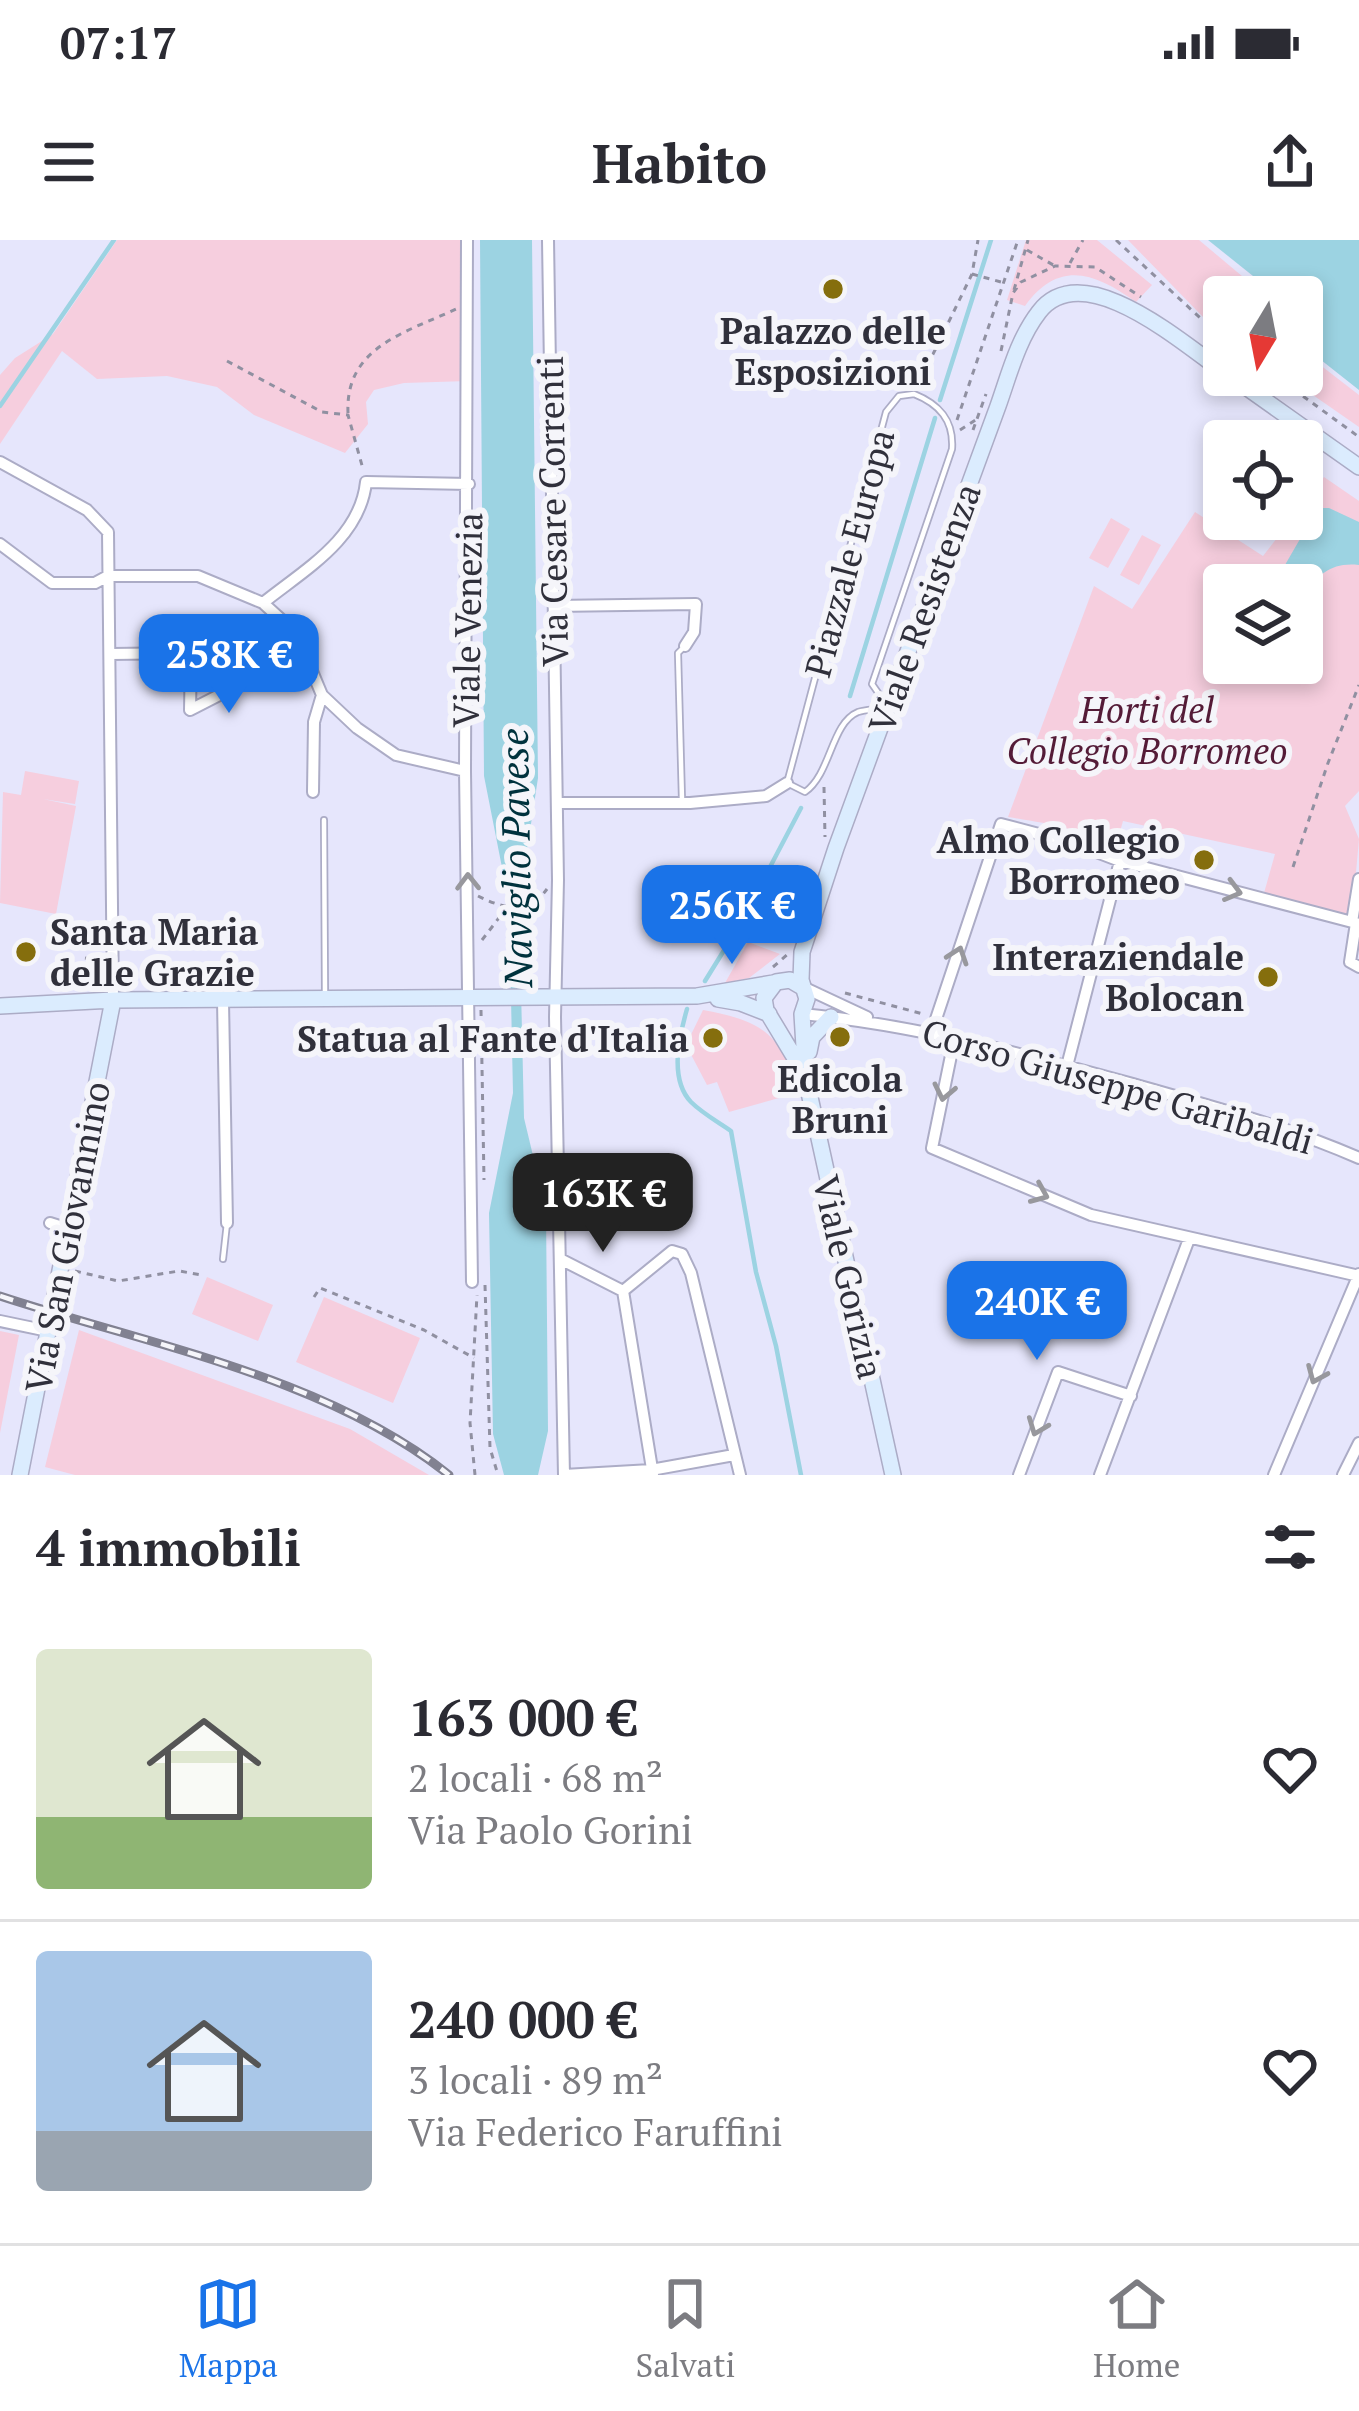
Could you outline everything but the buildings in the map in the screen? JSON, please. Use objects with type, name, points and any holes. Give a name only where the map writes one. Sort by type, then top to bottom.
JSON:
[{"type":"main road","name":"Viale Resistenza","points":[[802,986],[801,952],[998,406],[1038,313],[1058,296],[1080,291],[1099,294],[1203,357]]},
{"type":"main road","points":[[1259,396],[1359,467]]},
{"type":"main road","name":"Viale Resistenza","points":[[770,980],[801,952]]},
{"type":"main road","points":[[770,980],[764,998],[770,1016]]},
{"type":"main road","points":[[0,1006],[113,1000],[662,994],[742,1003],[785,1022],[802,1014],[807,999],[802,986],[790,980],[698,996]]},
{"type":"main road","name":"Via San Giovannino","points":[[25,1471],[113,1000]]},
{"type":"main road","name":"Viale Gorizia","points":[[802,1014],[806,1079],[893,1475]]},
{"type":"main road","name":"Viale Gorizia","points":[[770,1016],[806,1079]]},
{"type":"main road","points":[[806,1079],[812,1037],[831,1017]]},
{"type":"street","name":"Viale Venezia","points":[[467,240],[465,771],[476,999],[478,1279]]},
{"type":"street","name":"Via Cesare Correnti","points":[[548,240],[564,1475]]},
{"type":"street","points":[[0,462],[87,510],[108,532],[113,1000]]},
{"type":"street","points":[[263,603],[340,540],[364,505],[366,482],[469,484]]},
{"type":"street","points":[[0,544],[52,583],[95,583],[109,576],[198,576],[263,603],[296,633],[322,695],[357,728],[397,755],[465,771]]},
{"type":"street","points":[[554,606],[696,604],[694,632],[685,646]]},
{"type":"street","points":[[111,654],[191,653],[224,658],[231,689],[190,710],[191,653]]},
{"type":"street","points":[[314,792],[314,722],[322,695]]},
{"type":"street","points":[[557,803],[766,796],[787,783]]},
{"type":"street","points":[[932,1031],[1001,824],[1073,842],[1120,861],[1354,922]]},
{"type":"street","points":[[1067,1066],[1120,861]]},
{"type":"street","points":[[1359,879],[1349,954],[1350,962],[1359,967]]},
{"type":"street","name":"Corso Giuseppe Garibaldi","points":[[802,986],[876,1021]]},
{"type":"street","points":[[223,1000],[227,1223]]},
{"type":"street","name":"Corso Giuseppe Garibaldi","points":[[802,1014],[876,1021],[955,1036],[1296,1130],[1359,1158]]},
{"type":"street","points":[[955,1036],[932,1148],[1091,1215],[1359,1275],[1274,1475]]},
{"type":"street","points":[[50,1223],[70,1228]]},
{"type":"street","points":[[1100,1475],[1189,1239]]},
{"type":"street","points":[[623,1291],[672,1251],[682,1254],[691,1273],[740,1475]]},
{"type":"street","points":[[562,1260],[623,1291]]},
{"type":"street","points":[[623,1291],[652,1473]]},
{"type":"street","points":[[0,1322],[48,1331]]},
{"type":"street","points":[[1019,1475],[1058,1372],[1131,1396]]},
{"type":"street","points":[[1343,1475],[1359,1443]]},
{"type":"street","points":[[564,1475],[652,1473],[734,1455]]},
{"type":"lane","name":"Piazzale Europa","points":[[787,783],[886,412],[899,396],[914,394],[932,401],[953,434],[952,449],[872,684],[887,707],[857,712],[844,723],[818,783]]},
{"type":"lane","points":[[682,802],[678,653],[685,646]]},
{"type":"lane","points":[[787,783],[805,792],[818,783]]},
{"type":"lane","points":[[324,820],[325,1000]]},
{"type":"lane","points":[[223,1259],[227,1223]]},
{"type":"path","points":[[914,394],[972,274],[978,240]]},
{"type":"path","points":[[953,434],[1018,240]]},
{"type":"path","points":[[1013,293],[1028,240]]},
{"type":"path","points":[[1070,264],[1083,240]]},
{"type":"path","points":[[1116,240],[1203,325]]},
{"type":"path","points":[[1025,250],[1055,266]]},
{"type":"path","points":[[972,274],[1003,283]]},
{"type":"path","points":[[366,482],[348,415],[346,388],[357,365],[389,341],[467,304]]},
{"type":"path","points":[[227,362],[322,412],[348,415]]},
{"type":"path","points":[[1303,396],[1359,437]]},
{"type":"path","points":[[953,434],[998,406]]},
{"type":"path","points":[[1293,867],[1359,685]]},
{"type":"path","points":[[818,783],[826,789],[824,844]]},
{"type":"path","points":[[476,895],[506,908],[520,908],[533,904],[558,880]]},
{"type":"path","points":[[476,943],[506,908]]},
{"type":"path","points":[[770,980],[786,955],[801,952]]},
{"type":"path","points":[[85,958],[97,960]]},
{"type":"path","points":[[61,989],[64,971]]},
{"type":"path","points":[[831,992],[937,1018]]},
{"type":"path","points":[[476,999],[483,1187]]},
{"type":"path","points":[[61,1268],[118,1282],[179,1271],[202,1275]]},
{"type":"path","points":[[475,1475],[470,1423],[478,1279]]},
{"type":"path","points":[[478,1279],[490,1448],[498,1475]]},
{"type":"path","points":[[314,1297],[320,1288],[424,1330],[476,1360]]},
{"type":"green space","points":[[117,240],[467,240],[468,381],[404,383],[374,390],[366,402],[368,424],[345,453],[254,415],[217,387],[167,376],[97,379],[62,351],[0,444],[0,375],[15,358],[53,334]]},
{"type":"green space","points":[[1026,240],[1097,240],[1152,285],[1136,302],[1093,278],[1065,276],[1051,281],[1025,306],[1007,300]]},
{"type":"green space","points":[[1128,240],[1199,240],[1242,276],[1203,276],[1203,317]]},
{"type":"green space","points":[[1323,367],[1359,395],[1359,427],[1314,396],[1323,396]]},
{"type":"green space","name":"Horti del Collegio Borromeo","points":[[1324,477],[1359,501],[1359,791],[1345,806],[1359,839],[1352,917],[1264,893],[1275,854],[1123,821],[1114,853],[1077,832],[1008,817],[1094,586],[1132,609],[1195,512],[1203,517],[1203,540],[1238,540],[1263,556],[1276,540],[1323,540]]},
{"type":"green space","points":[[1111,518],[1130,529],[1108,568],[1089,558]]},
{"type":"green space","points":[[1142,535],[1161,545],[1139,585],[1120,575]]},
{"type":"green space","points":[[25,771],[79,781],[75,804],[43,799],[76,806],[56,914],[0,903],[3,792],[21,795]]},
{"type":"green space","points":[[748,942],[780,954],[749,978],[725,983]]},
{"type":"green space","points":[[703,1010],[740,1019],[767,1033],[784,1056],[797,1093],[729,1112],[717,1082],[707,1085],[686,1045]]},
{"type":"green space","points":[[207,1277],[273,1305],[258,1341],[192,1314]]},
{"type":"green space","points":[[324,1297],[420,1338],[393,1403],[296,1362]]},
{"type":"green space","points":[[79,1330],[350,1429],[429,1475],[75,1475],[45,1467]]},
{"type":"green space","points":[[0,1331],[19,1335],[0,1433]]},
{"type":"water","name":"Naviglio Pavese","points":[[480,240],[532,240],[538,778],[519,902],[524,1118],[546,1210],[548,1431],[538,1475],[504,1475],[493,1434],[489,1213],[513,1093],[509,903],[484,776]]},
{"type":"water","points":[[1208,240],[1359,240],[1359,390],[1323,362],[1323,276],[1253,276]]},
{"type":"water","points":[[1323,508],[1359,522],[1359,565],[1323,574],[1323,564],[1286,564],[1299,540],[1323,540]]},
{"type":"waterway","points":[[0,406],[114,240]]},
{"type":"waterway","points":[[940,400],[991,240]]},
{"type":"waterway","points":[[850,696],[935,418]]},
{"type":"waterway","points":[[705,981],[801,808]]},
{"type":"waterway","points":[[687,1009],[679,1045],[680,1082],[691,1102],[731,1131],[756,1272],[801,1475]]},
{"type":"railway","points":[[0,1296],[292,1388],[401,1441],[449,1475]]},
{"type":"place","name":"Palazzo delle Esposizioni","points":[[833,289]]},
{"type":"place","name":"Almo Collegio Borromeo","points":[[1204,860]]},
{"type":"place","name":"Santa Maria delle Grazie","points":[[26,952]]},
{"type":"place","name":"Interaziendale Bolocan","points":[[1268,977]]},
{"type":"place","name":"Edicola Bruni","points":[[840,1037]]},
{"type":"place","name":"Statua al Fante d'Italia","points":[[713,1038]]}]
